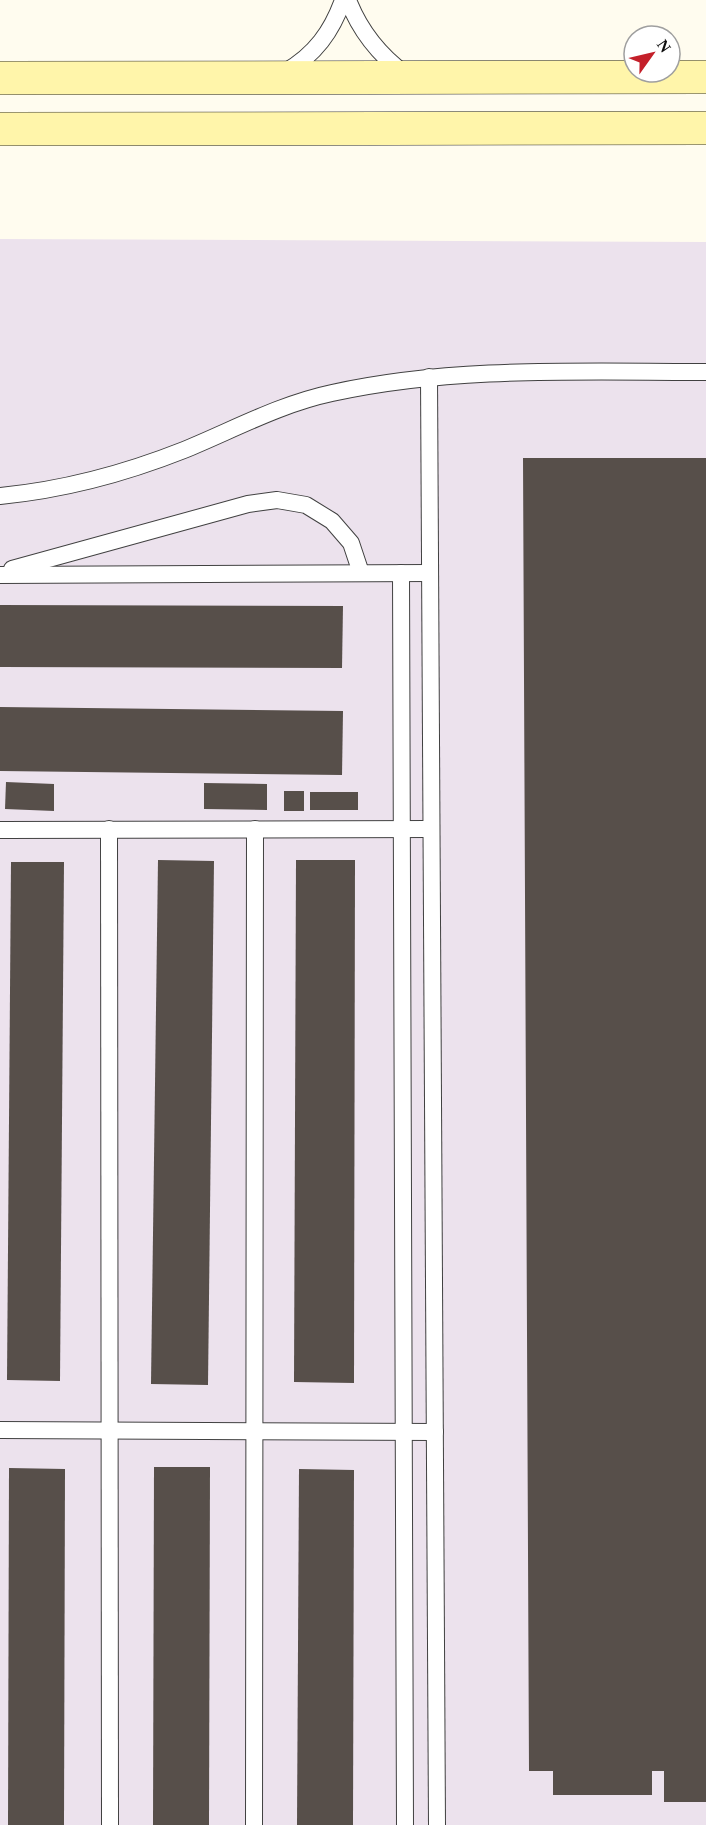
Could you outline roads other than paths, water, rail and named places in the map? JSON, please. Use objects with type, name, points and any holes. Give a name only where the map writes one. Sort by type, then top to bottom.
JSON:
[{"type":"street","points":[[0,78],[706,77]]},
{"type":"street","points":[[0,129],[706,128]]},
{"type":"lane","points":[[346,0],[355,20],[370,42],[388,62],[411,78]]},
{"type":"lane","points":[[274,78],[299,64],[320,45],[336,21],[346,0]]},
{"type":"lane","points":[[0,496],[75,483],[129,469],[183,450],[281,408],[330,393],[429,377],[525,372],[706,372]]},
{"type":"lane","points":[[429,377],[437,1825]]},
{"type":"lane","points":[[0,573],[248,504],[277,500],[306,505],[332,521],[351,543],[361,573]]},
{"type":"lane","points":[[0,573],[430,573]]},
{"type":"lane","points":[[401,573],[405,1825]]},
{"type":"lane","points":[[254,1825],[255,829]]},
{"type":"lane","points":[[0,830],[431,829]]},
{"type":"lane","points":[[110,830],[110,1825]]},
{"type":"lane","points":[[0,1430],[435,1432]]}]
